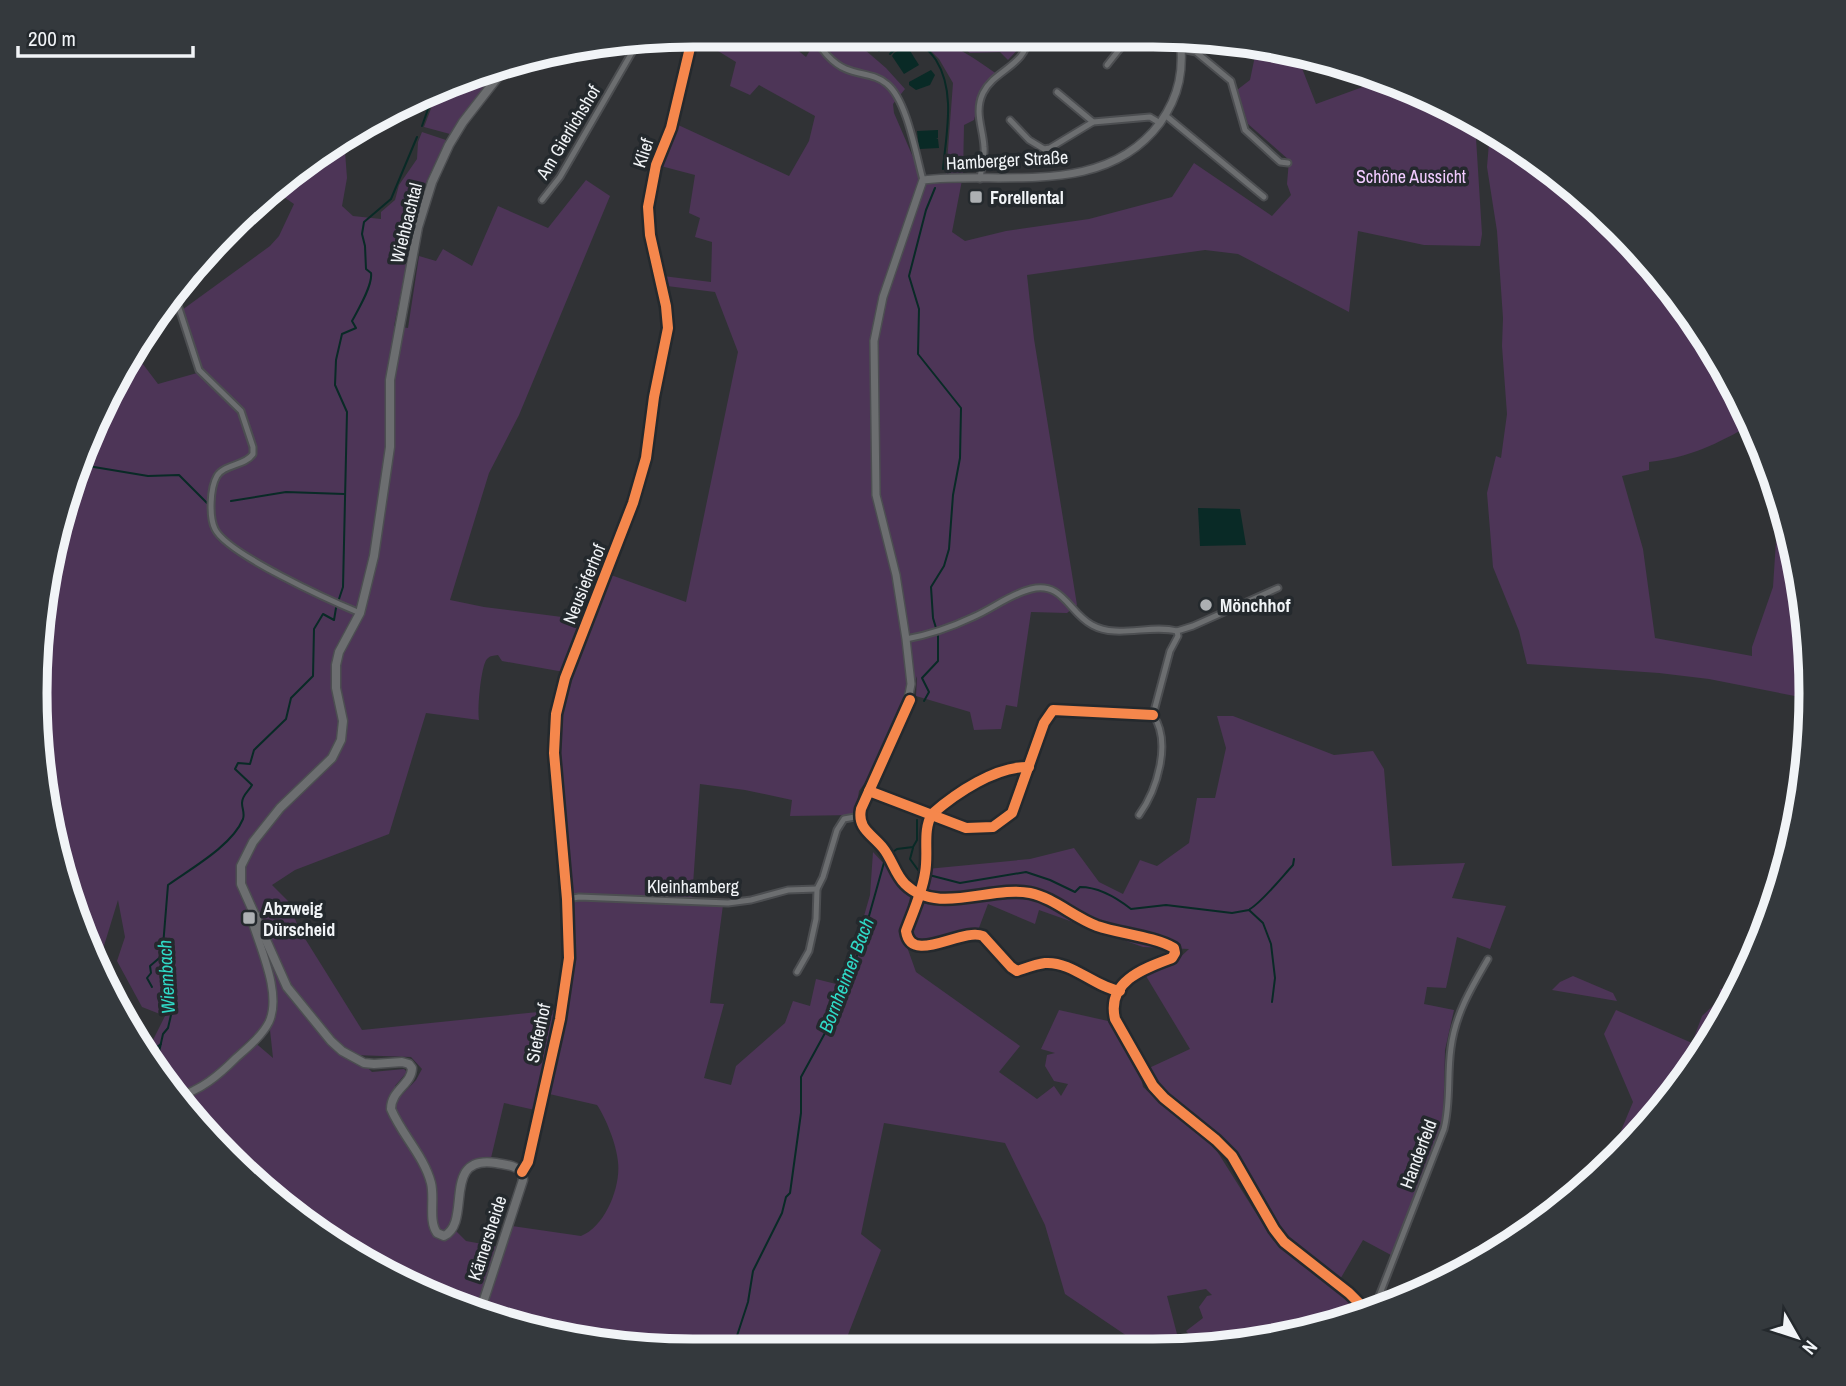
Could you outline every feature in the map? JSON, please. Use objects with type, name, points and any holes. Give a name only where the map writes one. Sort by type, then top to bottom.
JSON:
[{"type":"main road","name":"Wiehbachtal","points":[[497,78],[463,122],[446,152],[432,182],[418,227],[390,380],[391,426],[372,570],[360,613],[339,652],[336,665],[335,676],[344,730],[332,758],[266,825],[246,853],[241,866],[241,884],[287,987],[335,1045],[349,1056],[374,1065],[402,1062],[412,1068],[411,1076],[393,1097],[391,1109],[428,1174],[433,1193],[433,1225],[437,1233],[444,1236],[452,1230],[463,1179],[470,1167],[479,1162],[489,1162],[515,1167],[522,1172]]},
{"type":"main road","name":"Kämersheide","points":[[483,1303],[523,1180],[522,1172]]},
{"type":"street","name":"Klief","points":[[662,283],[650,234],[648,207],[656,164],[671,128],[690,47]]},
{"type":"street","points":[[820,47],[846,69],[881,79],[895,92],[923,180],[883,297],[874,341],[876,495],[896,575],[911,684],[910,700],[860,816],[864,831],[887,853],[903,881],[921,894],[943,898],[1002,891],[1026,892],[1046,898],[1096,925],[1174,948],[1172,958],[1130,976],[1120,991],[1113,1010],[1114,1016],[1149,1079],[1164,1098],[1232,1156],[1284,1242],[1360,1304]]},
{"type":"street","points":[[980,179],[984,155],[979,119],[980,102],[990,83],[1024,55],[1028,47]]},
{"type":"street","points":[[1107,65],[1121,47]]},
{"type":"street","points":[[1182,49],[1196,52],[1231,81],[1245,130],[1280,162],[1288,163]]},
{"type":"street","name":"Hamberger Straße","points":[[923,180],[1042,178],[1085,172],[1127,153],[1149,137],[1162,119],[1180,83],[1182,49]]},
{"type":"street","name":"Am Gierlichshof","points":[[542,200],[560,177],[633,51]]},
{"type":"street","points":[[1057,92],[1093,122]]},
{"type":"street","name":"Hamberger Straße","points":[[1010,120],[1029,140],[1044,149],[1093,122],[1150,117],[1162,119]]},
{"type":"street","points":[[1162,119],[1264,197]]},
{"type":"street","name":"Neusieferhof","points":[[567,899],[554,753],[556,714],[565,678],[621,538],[644,466],[668,328],[662,283]]},
{"type":"street","points":[[178,304],[199,370],[241,411],[253,447],[253,454],[248,460],[222,471],[216,477],[212,507],[215,531],[245,554],[314,592],[360,613]]},
{"type":"street","points":[[906,639],[948,627],[1017,594],[1042,588],[1060,594],[1086,621],[1100,629],[1177,631],[1278,588]]},
{"type":"street","points":[[1139,815],[1149,799],[1162,744],[1158,723],[1153,715],[1177,631]]},
{"type":"street","points":[[869,791],[967,828],[1000,824],[1012,813],[1044,723],[1053,710],[1153,715]]},
{"type":"street","points":[[1028,767],[1017,766],[995,772],[932,814],[926,823],[928,854],[921,894],[906,931],[907,937],[919,947],[925,948],[977,933],[1017,971],[1046,963],[1062,965],[1101,987],[1120,991]]},
{"type":"street","points":[[797,972],[813,938],[817,889],[841,822],[848,817],[860,816]]},
{"type":"street","name":"Kleinhamberg","points":[[567,899],[579,897],[728,903],[751,901],[788,891],[817,889]]},
{"type":"street","name":"Sieferhof","points":[[522,1172],[528,1162],[568,972],[567,899]]},
{"type":"street","points":[[187,1094],[213,1079],[253,1042],[268,1023],[272,993],[266,962],[252,921],[256,915]]},
{"type":"street","name":"Handerfeld","points":[[1378,1298],[1444,1129],[1449,1108],[1450,1049],[1455,1027],[1465,998],[1488,959]]},
{"type":"green space","name":"Schöne Aussicht","points":[[720,47],[794,47],[806,57],[812,47],[862,47],[905,89],[893,104],[894,113],[922,178],[946,176],[953,83],[939,59],[927,47],[953,47],[997,74],[982,90],[974,120],[964,125],[963,175],[952,232],[965,241],[1006,231],[1089,219],[1172,197],[1194,163],[1272,216],[1291,195],[1287,184],[1289,160],[1248,124],[1237,90],[1250,80],[1255,56],[1301,65],[1316,104],[1369,85],[1400,96],[1476,134],[1482,234],[1480,246],[1424,245],[1358,231],[1349,312],[1238,254],[1205,250],[1027,275],[1034,339],[1077,605],[1067,613],[1031,612],[1017,707],[1006,705],[1001,729],[974,730],[970,712],[916,696],[917,676],[908,701],[859,791],[855,815],[790,816],[792,800],[700,784],[692,899],[571,894],[555,777],[555,731],[562,693],[611,575],[686,602],[738,352],[715,292],[667,286],[663,276],[711,282],[712,242],[695,237],[700,218],[689,213],[695,175],[657,165],[676,124],[789,176],[809,141],[815,116],[759,85],[750,95],[730,86],[736,62],[718,51]]},
{"type":"green space","points":[[963,47],[1020,47],[1008,60],[1000,52],[970,53]]},
{"type":"green space","points":[[489,81],[450,134],[424,127],[434,102]]},
{"type":"green space","points":[[422,132],[446,140],[421,193],[394,326],[408,328],[419,256],[436,261],[443,249],[472,266],[498,206],[548,228],[586,180],[610,196],[519,415],[489,473],[450,600],[585,620],[564,672],[502,661],[498,655],[488,658],[481,678],[479,720],[426,713],[389,834],[295,870],[272,885],[288,901],[299,929],[362,1030],[558,1010],[535,1110],[504,1103],[491,1158],[478,1158],[464,1167],[450,1225],[466,1241],[499,1247],[481,1302],[407,1272],[334,1230],[267,1179],[236,1150],[181,1086],[151,1044],[165,1016],[142,1007],[117,961],[125,937],[118,900],[103,949],[108,965],[96,940],[69,860],[53,777],[49,735],[47,693],[53,609],[69,526],[96,446],[140,360],[158,384],[197,373],[240,417],[249,439],[251,454],[256,452],[243,409],[202,371],[182,310],[270,246],[279,236],[294,204],[282,196],[334,156],[345,149],[347,178],[342,206],[353,216],[381,219],[381,212],[395,200],[399,185],[417,159],[418,142]],"holes":[[[270,1008],[276,1008],[270,1030],[273,1058],[253,1041],[228,1072],[209,1078],[261,1028],[268,1018]],[[354,1055],[411,1057],[422,1069],[416,1080],[397,1100],[395,1086],[407,1072],[404,1069],[372,1072]]]},
{"type":"green space","points":[[1489,142],[1546,181],[1610,236],[1639,267],[1690,334],[1742,429],[1702,449],[1649,462],[1649,470],[1622,476],[1643,549],[1655,638],[1752,656],[1752,647],[1773,587],[1777,526],[1793,609],[1799,697],[1709,679],[1527,664],[1519,631],[1493,567],[1487,493],[1496,456],[1501,458],[1507,414],[1497,231],[1487,167]]},
{"type":"green space","points":[[1217,716],[1233,716],[1334,755],[1373,751],[1384,769],[1392,866],[1465,863],[1452,898],[1506,906],[1490,949],[1457,937],[1446,988],[1427,987],[1424,1004],[1454,1010],[1445,1050],[1443,1125],[1391,1255],[1363,1240],[1335,1288],[1355,1306],[1299,1322],[1296,1318],[1291,1323],[1283,1322],[1279,1326],[1191,1337],[1186,1331],[1203,1318],[1199,1307],[1207,1296],[1212,1295],[1206,1289],[1167,1296],[1177,1334],[1183,1338],[1128,1339],[1065,1294],[1045,1225],[1005,1143],[884,1123],[861,1234],[881,1250],[846,1339],[651,1337],[567,1326],[488,1305],[512,1226],[581,1236],[590,1231],[604,1215],[617,1183],[616,1148],[597,1105],[545,1093],[570,973],[571,903],[579,899],[723,905],[710,1003],[724,1004],[704,1078],[731,1085],[736,1066],[785,1023],[793,1001],[810,1006],[816,979],[844,986],[870,895],[873,852],[911,893],[902,933],[916,972],[1020,1046],[999,1072],[1037,1099],[1054,1086],[1061,1096],[1068,1084],[1054,1081],[1045,1066],[1047,1055],[1055,1053],[1041,1049],[1059,1010],[1108,1021],[1140,1072],[1143,1087],[1215,1148],[1273,1240],[1300,1264],[1325,1280],[1315,1262],[1286,1240],[1233,1152],[1208,1126],[1159,1087],[1149,1068],[1190,1049],[1146,976],[1175,962],[1189,949],[1143,947],[1039,910],[1035,924],[988,904],[977,933],[960,934],[920,944],[912,942],[908,931],[921,899],[927,869],[1030,859],[1074,848],[1099,882],[1123,894],[1140,860],[1157,866],[1189,843],[1197,798],[1215,798],[1226,748]]},
{"type":"green space","points":[[1573,976],[1613,993],[1617,1001],[1552,990],[1560,982]]},
{"type":"green space","points":[[1727,988],[1690,1052],[1639,1119],[1615,1144],[1633,1102],[1604,1034],[1616,1010],[1692,1043],[1702,1016],[1719,1000],[1720,989]]},
{"type":"shaded area","points":[[908,47],[919,65],[904,74],[892,56]]},
{"type":"shaded area","points":[[931,70],[935,75],[930,85],[916,90],[909,85],[909,82]]},
{"type":"shaded area","points":[[938,130],[936,139],[939,148],[919,149],[917,131]]},
{"type":"shaded area","points":[[1198,508],[1240,509],[1246,545],[1200,546]]},
{"type":"waterway","points":[[890,54],[897,47]]},
{"type":"waterway","points":[[925,47],[942,72],[948,99],[943,169]]},
{"type":"waterway","name":"Wiembach","points":[[422,126],[430,103]]},
{"type":"waterway","name":"Wiembach","points":[[339,599],[343,587],[347,412],[335,385],[336,360],[342,334],[356,328],[352,321],[370,284],[371,273],[366,269],[362,234],[364,222],[391,199],[417,137]]},
{"type":"waterway","name":"Bornheimer Bach","points":[[935,188],[926,210],[909,276],[919,309],[918,354],[961,408],[960,458],[953,495],[949,549],[944,566],[931,587],[936,628]]},
{"type":"waterway","points":[[89,466],[148,476],[179,475],[207,503]]},
{"type":"waterway","points":[[231,501],[286,492],[344,494]]},
{"type":"waterway","name":"Wiembach","points":[[158,1055],[171,1015],[169,979],[163,946],[168,885],[210,856],[238,829],[244,817],[242,800],[252,785],[235,769],[238,763],[250,764],[254,750],[286,719],[291,698],[313,676],[314,629],[323,614],[334,620],[336,608]]},
{"type":"waterway","name":"Bornheimer Bach","points":[[924,701],[929,692],[922,678],[938,661],[938,636]]},
{"type":"waterway","name":"Bornheimer Bach","points":[[889,855],[897,849],[913,847],[917,840],[917,820]]},
{"type":"waterway","points":[[913,848],[910,859],[922,872]]},
{"type":"waterway","name":"Bornheimer Bach","points":[[736,1339],[748,1302],[753,1271],[790,1193],[801,1113],[801,1077],[831,1022],[860,948],[885,859]]},
{"type":"waterway","points":[[1250,909],[1293,865],[1294,859]]},
{"type":"waterway","points":[[929,875],[960,883],[1026,872],[1075,892],[1080,887],[1101,891],[1131,909],[1166,905],[1232,913],[1249,910],[1263,923],[1271,944],[1275,978],[1272,1002]]},
{"type":"waterway","points":[[152,987],[147,978],[151,973],[150,966],[164,954]]},
{"type":"waterway","name":"Wiembach","points":[[154,1049],[161,1044]]},
{"type":"waterway","points":[[1630,1125],[1641,1116]]},
{"type":"cycle path","points":[[522,1172],[528,1162],[560,1019],[569,958],[567,899],[554,753],[556,714],[565,678],[633,503],[646,458],[654,397],[668,328],[666,306],[650,235],[648,207],[656,165],[671,128],[690,47]]},
{"type":"cycle path","points":[[910,700],[860,816],[866,831],[886,852],[902,880],[918,893],[933,898],[965,898],[1015,892],[1039,895],[1097,926],[1174,948],[1172,958],[1150,966],[1122,986],[1116,995],[1115,1019],[1153,1086],[1232,1156],[1284,1242],[1360,1304]]},
{"type":"cycle path","points":[[869,791],[966,828],[993,827],[1012,813],[1044,723],[1053,710],[1153,715]]},
{"type":"cycle path","points":[[1029,767],[1003,771],[977,782],[932,814],[926,835],[924,880],[906,931],[910,941],[927,946],[963,936],[983,936],[1017,971],[1055,963],[1110,989],[1120,991]]},
{"type":"place","name":"Forellental","points":[[976,197]]},
{"type":"place","name":"Mönchhof","points":[[1206,605]]},
{"type":"place","name":"Abzweig Dürscheid","points":[[249,918]]}]
